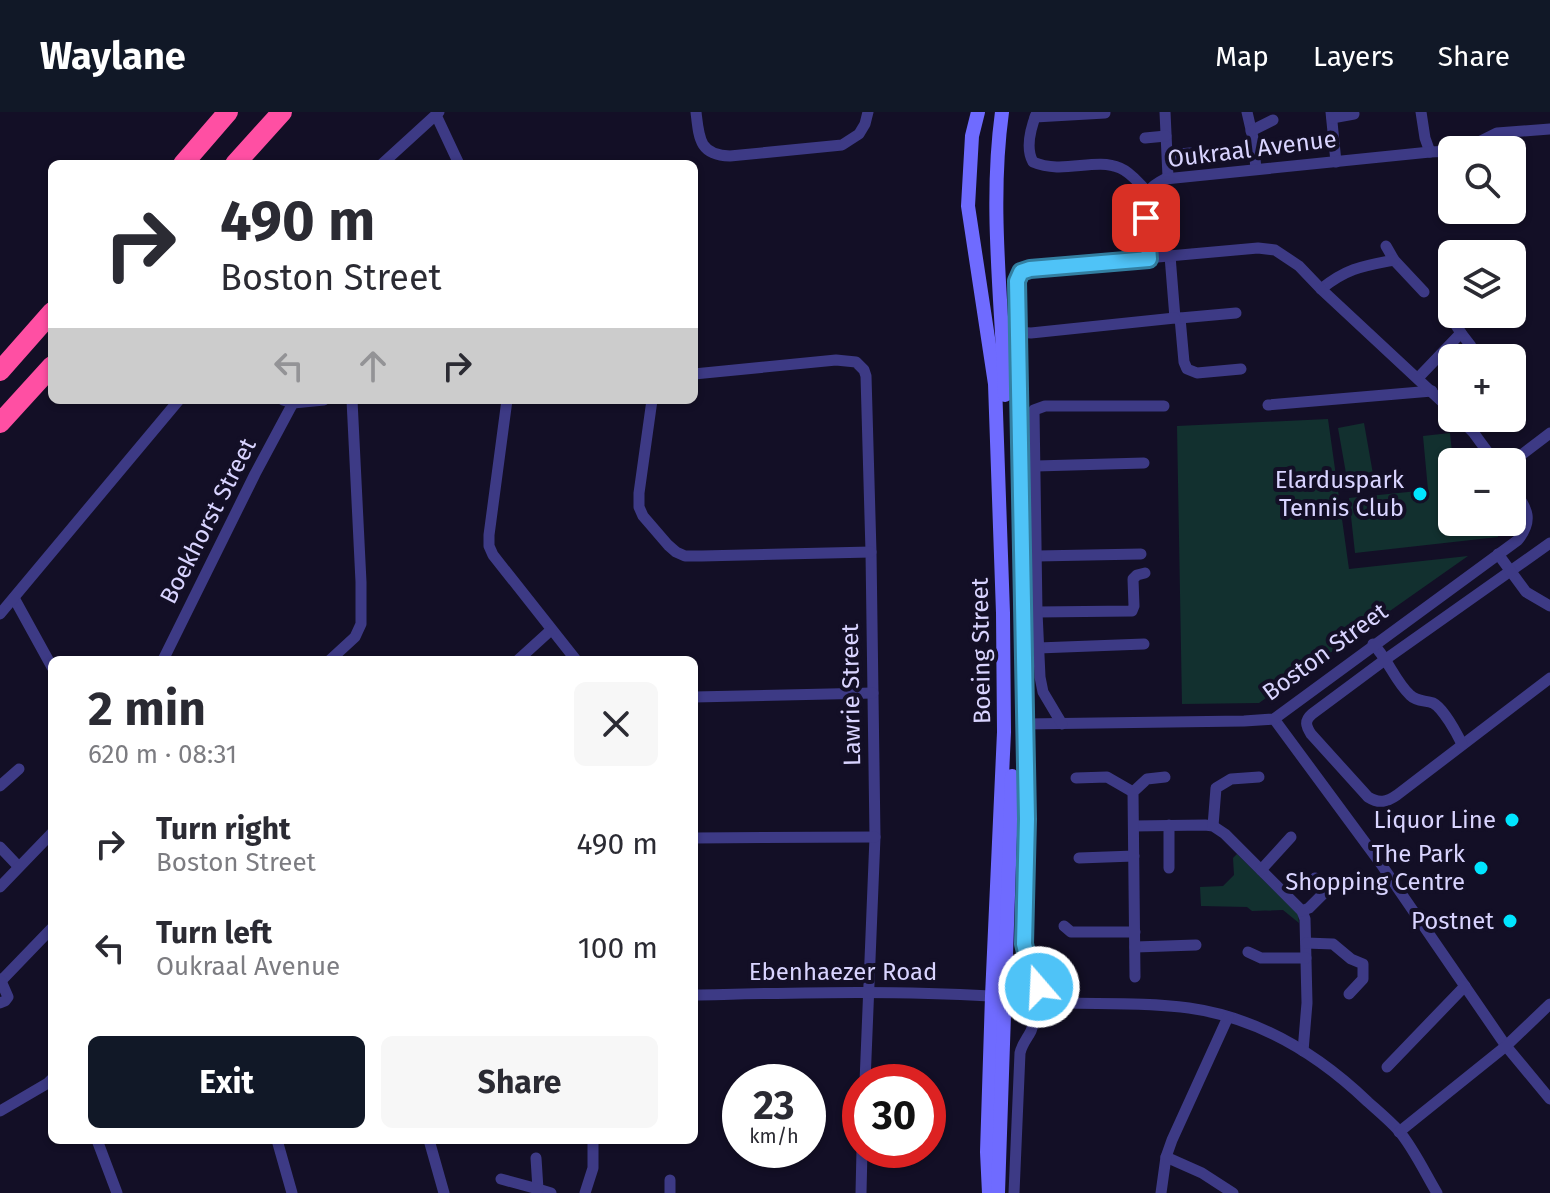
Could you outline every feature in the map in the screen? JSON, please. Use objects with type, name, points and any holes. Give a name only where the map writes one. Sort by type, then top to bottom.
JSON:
[{"type":"highway","points":[[186,160],[228,112]]},
{"type":"highway","points":[[239,160],[282,112]]},
{"type":"highway","points":[[0,365],[48,316]]},
{"type":"highway","points":[[0,371],[48,317]]},
{"type":"highway","points":[[0,423],[48,370]]},
{"type":"main road","name":"Boeing Street","points":[[978,112],[972,136],[968,206],[995,384],[1003,613],[998,1193]]},
{"type":"main road","name":"Boeing Street","points":[[989,1193],[987,1152],[1012,798],[1004,383],[995,206],[996,152],[1002,112]]},
{"type":"street","points":[[696,112],[701,143],[714,154],[730,156],[842,145],[859,134],[868,112]]},
{"type":"street","points":[[1165,112],[1168,177]]},
{"type":"street","points":[[1247,112],[1256,169]]},
{"type":"street","points":[[1421,112],[1430,152]]},
{"type":"street","points":[[1105,113],[1036,115],[1029,157],[1033,162],[1058,169],[1113,165],[1128,173],[1148,192]]},
{"type":"street","points":[[386,160],[438,114],[457,160]]},
{"type":"street","points":[[1336,162],[1332,115],[1354,114]]},
{"type":"street","points":[[1251,131],[1273,120]]},
{"type":"street","points":[[1491,136],[1550,129]]},
{"type":"street","points":[[1145,138],[1166,136]]},
{"type":"street","points":[[1230,153],[1254,149]]},
{"type":"street","name":"Oukraal Avenue","points":[[1149,259],[1145,209],[1148,192],[1168,177],[1438,152]]},
{"type":"street","points":[[1168,155],[1190,153]]},
{"type":"street","points":[[1386,246],[1394,260],[1424,292]]},
{"type":"street","points":[[1149,259],[1268,248],[1288,257],[1438,397]]},
{"type":"street","points":[[1170,256],[1187,369],[1197,373],[1241,369]]},
{"type":"street","name":"Boeing Street","points":[[1014,1193],[1020,1053],[1032,1028],[1039,987],[1037,971],[1024,944],[1027,819],[1017,281],[1021,272],[1030,269],[1149,259]]},
{"type":"street","points":[[1321,289],[1354,268],[1394,260]]},
{"type":"street","points":[[1017,332],[1236,313]]},
{"type":"street","points":[[1458,328],[1469,344]]},
{"type":"street","points":[[1418,378],[1461,333]]},
{"type":"street","name":"Lawrie Street","points":[[698,374],[848,360],[856,362],[866,376],[875,837],[866,1064]]},
{"type":"street","points":[[1268,405],[1432,391]]},
{"type":"street","points":[[0,614],[176,404]]},
{"type":"street","name":"Boekhorst Street","points":[[165,656],[287,404]]},
{"type":"street","points":[[334,656],[355,637],[361,624],[352,404]]},
{"type":"street","points":[[506,404],[489,546],[573,656]]},
{"type":"street","points":[[651,404],[639,507],[649,524],[676,552],[685,556],[871,552]]},
{"type":"street","points":[[1062,724],[1041,686],[1034,410],[1038,407],[1164,406]]},
{"type":"street","points":[[1526,451],[1550,433]]},
{"type":"street","points":[[1036,466],[1144,463]]},
{"type":"street","name":"Boston Street","points":[[1526,509],[1526,528]]},
{"type":"street","name":"Boston Street","points":[[1024,724],[1274,719],[1521,536]]},
{"type":"street","points":[[1550,543],[1386,659],[1307,719],[1306,725],[1368,797],[1385,802],[1550,678]]},
{"type":"street","points":[[1037,556],[1141,554]]},
{"type":"street","points":[[1498,554],[1526,592],[1550,606]]},
{"type":"street","points":[[1037,612],[1132,611],[1134,576],[1145,573]]},
{"type":"street","points":[[14,598],[48,660]]},
{"type":"street","points":[[522,656],[551,630]]},
{"type":"street","points":[[1038,648],[1144,644]]},
{"type":"street","points":[[1373,644],[1408,694],[1419,701],[1435,704],[1462,744]]},
{"type":"street","points":[[698,697],[873,693]]},
{"type":"street","points":[[1274,719],[1381,864],[1506,1046],[1550,1099]]},
{"type":"street","points":[[0,786],[19,769]]},
{"type":"street","points":[[1076,778],[1107,777],[1133,792]]},
{"type":"street","points":[[1135,977],[1133,792],[1147,779],[1165,777]]},
{"type":"street","points":[[1213,826],[1216,788],[1231,779],[1259,777]]},
{"type":"street","points":[[1169,825],[1169,868]]},
{"type":"street","points":[[1134,826],[1213,826],[1225,834],[1302,911],[1305,919],[1307,1003],[1303,1051]]},
{"type":"street","points":[[0,887],[48,837]]},
{"type":"street","points":[[698,838],[875,837]]},
{"type":"street","points":[[1261,870],[1291,837]]},
{"type":"street","points":[[0,847],[18,866]]},
{"type":"street","points":[[1079,858],[1134,856]]},
{"type":"street","points":[[1302,911],[1328,889],[1315,878]]},
{"type":"street","points":[[1064,926],[1071,932],[1135,932]]},
{"type":"street","points":[[0,1003],[8,997],[1,980],[48,932]]},
{"type":"street","points":[[1306,943],[1333,944],[1351,959],[1363,964],[1363,979],[1349,994]]},
{"type":"street","points":[[1135,947],[1196,945]]},
{"type":"street","points":[[1248,952],[1261,958],[1306,958]]},
{"type":"street","points":[[1387,1067],[1465,986]]},
{"type":"street","name":"Ebenhaezer Road","points":[[698,995],[868,992],[998,996],[1037,1002],[1136,1003],[1187,1008],[1228,1017],[1262,1028],[1303,1051],[1352,1086],[1399,1132],[1437,1193]]},
{"type":"street","points":[[1399,1132],[1506,1046],[1550,1004]]},
{"type":"street","points":[[1161,1193],[1166,1157],[1172,1140],[1228,1017]]},
{"type":"street","points":[[0,1111],[48,1085]]},
{"type":"street","points":[[99,1144],[117,1193]]},
{"type":"street","points":[[278,1144],[292,1193]]},
{"type":"street","points":[[430,1144],[444,1193]]},
{"type":"street","points":[[585,1193],[593,1168],[593,1144]]},
{"type":"street","points":[[1166,1157],[1202,1173],[1233,1193]]},
{"type":"street","points":[[536,1158],[538,1189]]},
{"type":"street","points":[[861,1193],[862,1168]]},
{"type":"street","points":[[501,1179],[551,1193]]},
{"type":"street","points":[[670,1180],[670,1193]]},
{"type":"green space","points":[[1328,419],[1349,569],[1468,556],[1259,703],[1182,704],[1177,426]]},
{"type":"green space","points":[[1364,423],[1373,474],[1347,479],[1338,428]]},
{"type":"green space","name":"Elarduspark Tennis Club","points":[[1450,433],[1452,448],[1438,448],[1438,536],[1498,537],[1355,553],[1349,498],[1428,490],[1423,436]]},
{"type":"green space","points":[[1237,854],[1298,914],[1299,923],[1283,910],[1252,911],[1247,907],[1201,906],[1200,887],[1223,886],[1234,875],[1233,858]]},
{"type":"place","name":"Elarduspark Tennis Club","points":[[1420,494]]},
{"type":"place","name":"Liquor Line","points":[[1512,820]]},
{"type":"place","name":"The Park Shopping Centre","points":[[1481,868]]},
{"type":"place","name":"Postnet","points":[[1510,921]]},
{"type":"route","points":[[1039,987],[1037,971],[1024,944],[1027,819],[1017,281],[1021,272],[1030,269],[1149,259],[1146,218]]}]
